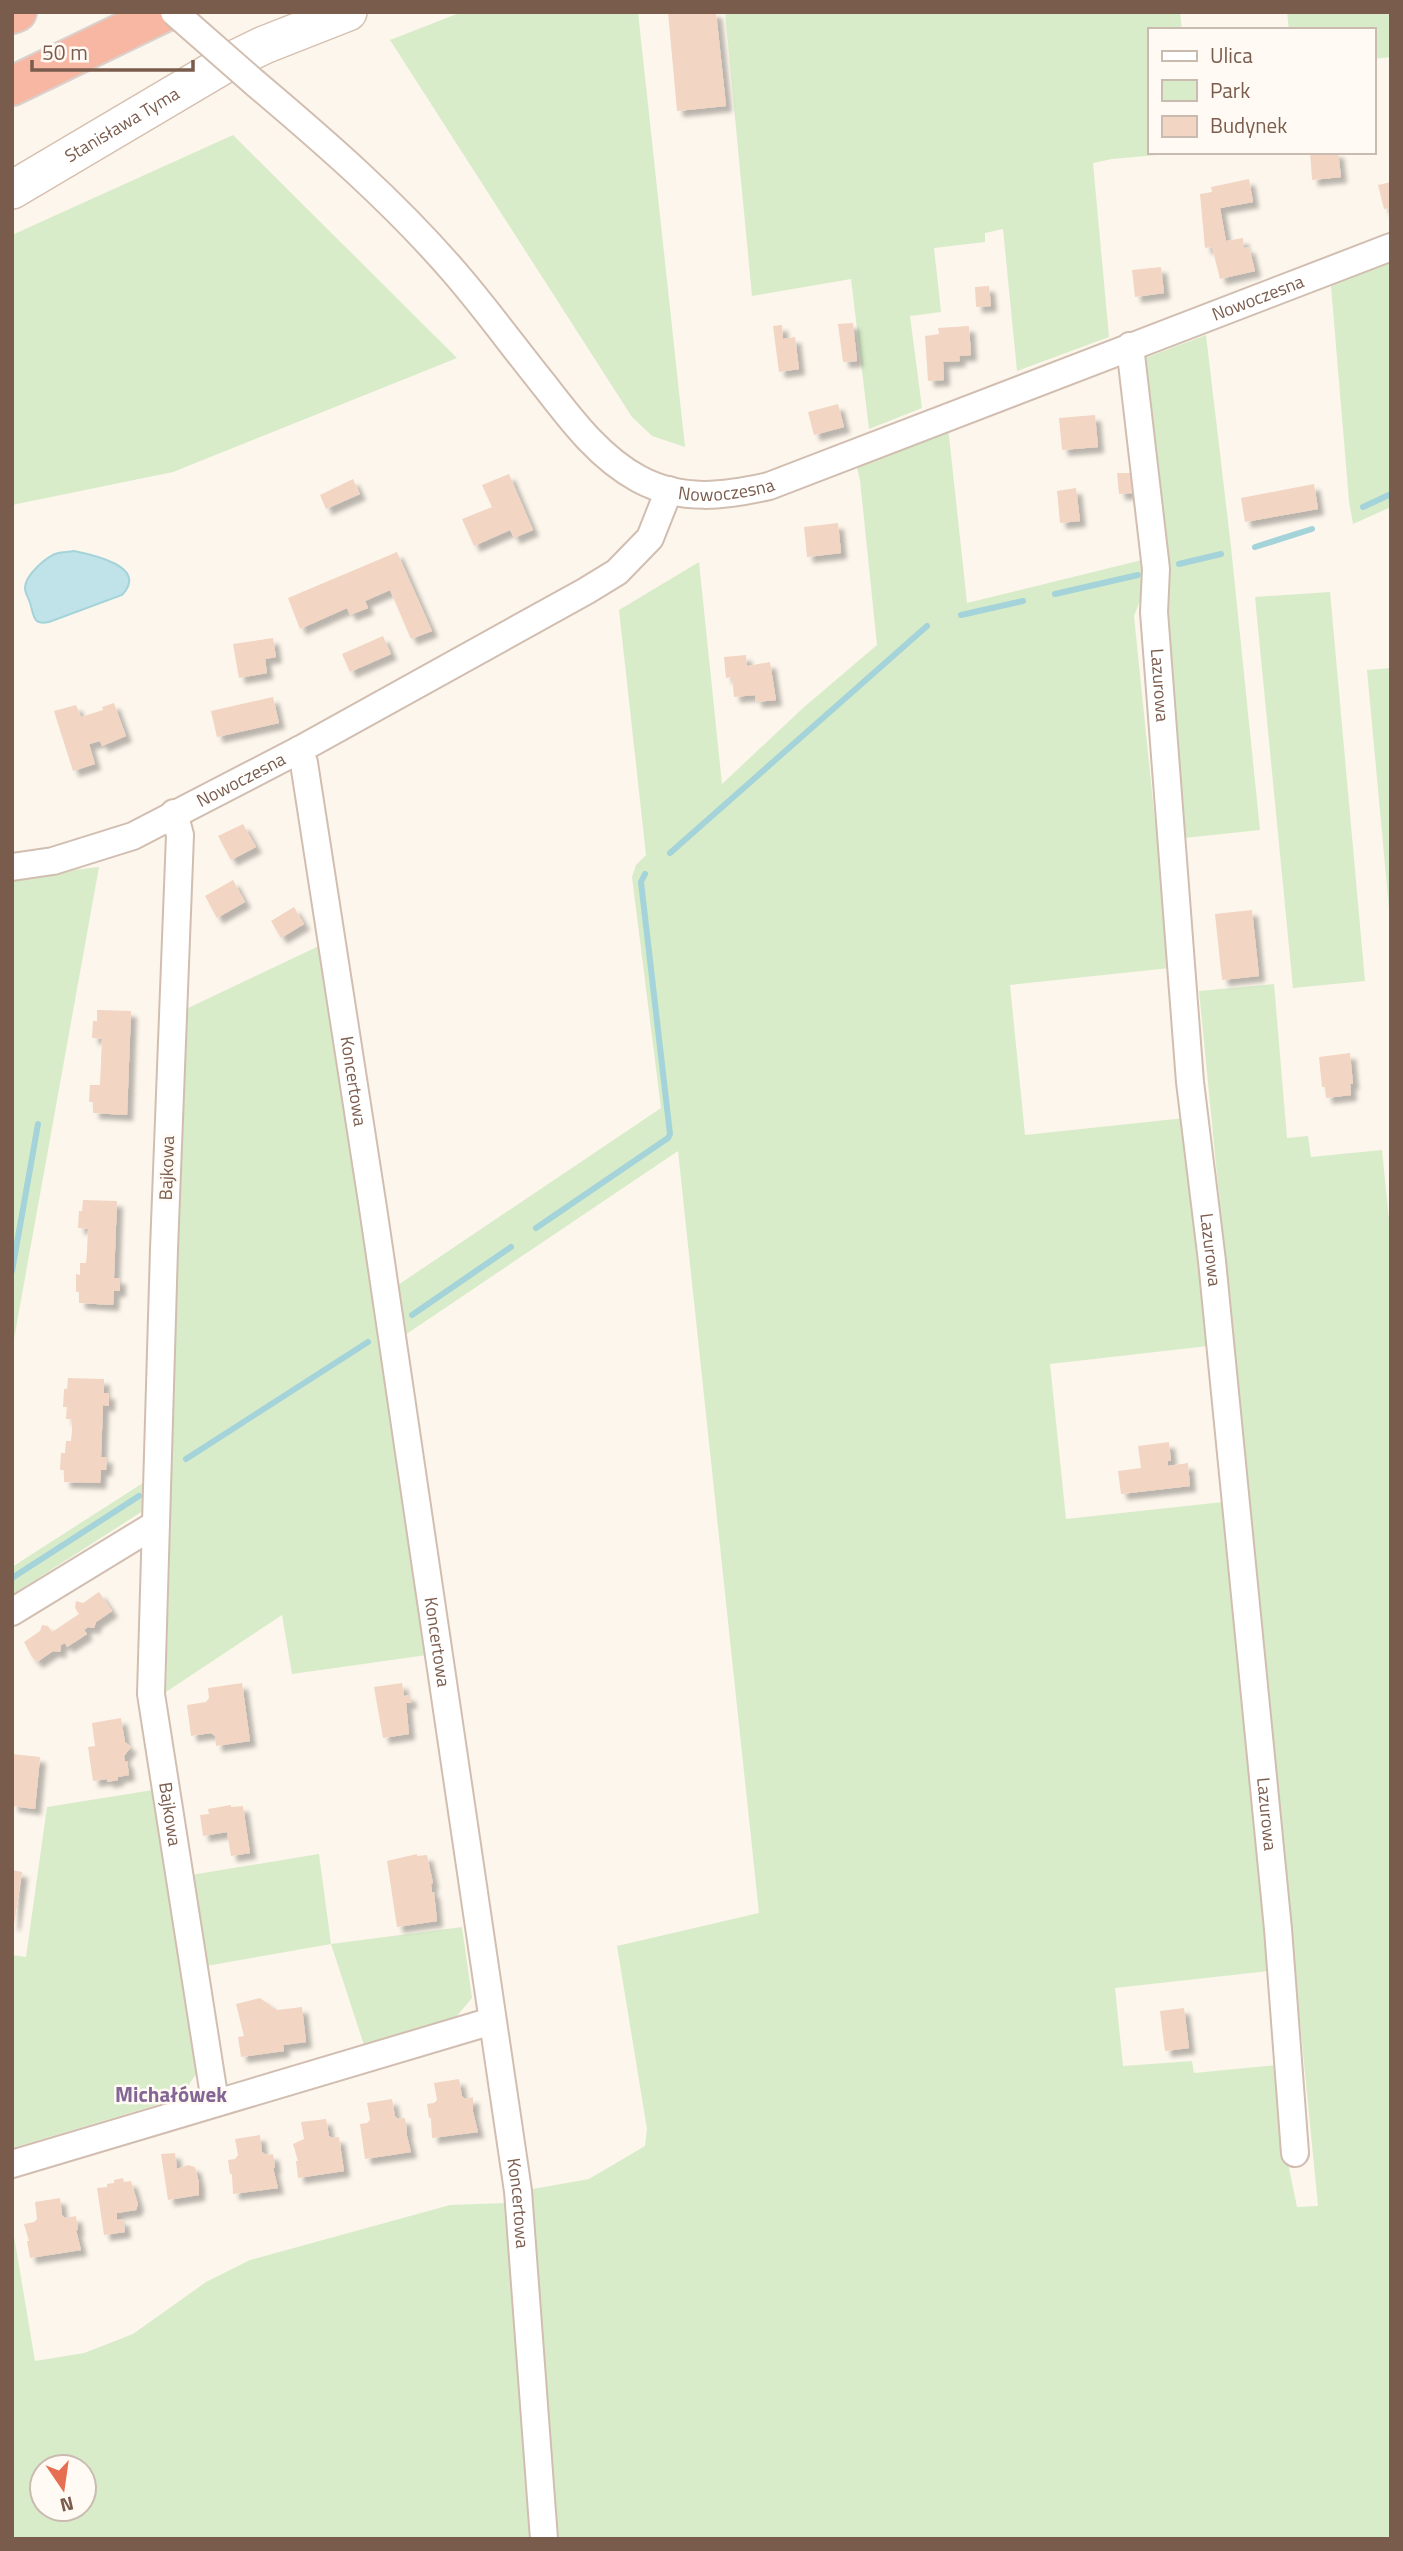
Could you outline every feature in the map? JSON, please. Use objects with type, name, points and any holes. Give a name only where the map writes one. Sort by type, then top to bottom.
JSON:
[{"type":"highway","points":[[12,86],[165,12]]},
{"type":"street","points":[[174,12],[369,183],[418,230],[587,438],[639,479],[669,490]]},
{"type":"street","name":"Stanisława Tyma","points":[[12,190],[225,64],[264,45],[348,12]]},
{"type":"street","name":"Nowoczesna","points":[[12,867],[53,861],[132,836],[299,750],[575,598],[617,572],[634,557],[650,538],[669,490],[726,495],[769,486],[1391,247]]},
{"type":"street","name":"Lazurowa","points":[[1130,346],[1156,569],[1154,612],[1190,1082],[1212,1261],[1278,1929],[1296,2153]]},
{"type":"street","name":"Koncertowa","points":[[299,750],[304,763],[367,1168],[518,2191],[544,2539]]},
{"type":"street","name":"Bajkowa","points":[[174,813],[180,835],[163,1263],[151,1694],[215,2102]]},
{"type":"street","points":[[12,1612],[156,1524]]},
{"type":"street","points":[[12,2164],[492,2021]]},
{"type":"green space","points":[[462,12],[638,12],[685,447],[652,436],[632,417],[390,40]]},
{"type":"green space","points":[[725,12],[1180,12],[1182,28],[1148,28],[1148,154],[1168,154],[1093,163],[1109,337],[1017,371],[1003,229],[985,233],[985,242],[934,248],[941,312],[910,316],[922,408],[869,429],[851,279],[752,296]]},
{"type":"green space","points":[[1287,12],[1391,12],[1391,57],[1375,59],[1375,28],[1289,28]]},
{"type":"green space","points":[[233,135],[457,358],[173,472],[12,505],[12,235]]},
{"type":"green space","points":[[1391,262],[1391,507],[1353,524],[1331,286]]},
{"type":"green space","points":[[1206,335],[1260,830],[1184,838],[1161,602],[1167,557],[1145,358]]},
{"type":"green space","points":[[948,427],[967,603],[1146,559],[1147,583],[1134,616],[1170,968],[1010,985],[1025,1135],[1185,1118],[1208,1346],[1050,1364],[1066,1519],[1223,1502],[1269,1971],[1115,1988],[1123,2066],[1192,2061],[1194,2073],[1278,2065],[1288,2163],[1297,2207],[1318,2206],[1199,991],[1274,984],[1287,1138],[1308,1136],[1311,1157],[1382,1150],[1391,1239],[1391,2539],[555,2539],[527,2190],[589,2179],[645,2146],[647,2129],[617,1946],[759,1913],[678,1151],[399,1339],[392,1289],[661,1108],[632,877],[636,865],[646,855],[619,610],[699,562],[722,784],[803,708],[877,645],[860,480],[855,459]]},
{"type":"green space","points":[[1330,592],[1365,981],[1293,988],[1255,597]]},
{"type":"green space","points":[[1391,668],[1391,930],[1367,670]]},
{"type":"green space","points":[[99,867],[12,1350],[12,877]]},
{"type":"green space","points":[[321,945],[427,1655],[292,1674],[282,1615],[166,1692],[184,1010]]},
{"type":"green space","points":[[146,1481],[149,1507],[12,1595],[12,1567]]},
{"type":"green space","points":[[153,1790],[196,2074],[180,2098],[12,2148],[12,1955],[26,1957],[47,1807]]},
{"type":"green space","points":[[319,1854],[331,1944],[206,1966],[191,1875]]},
{"type":"green space","points":[[462,1927],[472,1998],[456,2017],[364,2045],[331,1944]]},
{"type":"green space","points":[[505,2203],[531,2539],[12,2539],[12,2224],[35,2361],[84,2353],[133,2334],[206,2282],[250,2260],[450,2205]]},
{"type":"water","points":[[74,551],[116,564],[129,577],[129,585],[122,595],[49,622],[37,621],[25,590],[29,577],[48,558],[58,553]]},
{"type":"building","points":[[668,12],[716,12],[726,106],[677,111]]},
{"type":"building","points":[[1310,154],[1338,154],[1341,177],[1312,180]]},
{"type":"building","points":[[1249,179],[1253,202],[1220,208],[1226,241],[1243,238],[1244,248],[1249,247],[1255,271],[1220,279],[1212,247],[1205,248],[1200,194],[1212,192],[1211,187]]},
{"type":"building","points":[[1391,182],[1391,208],[1384,209],[1378,185]]},
{"type":"building","points":[[1161,267],[1164,293],[1135,297],[1132,270]]},
{"type":"building","points":[[989,286],[991,306],[976,307],[975,287]]},
{"type":"building","points":[[853,323],[857,361],[843,362],[838,324]]},
{"type":"building","points":[[782,325],[783,339],[795,337],[799,369],[779,372],[773,326]]},
{"type":"building","points":[[969,326],[971,355],[959,356],[960,361],[943,362],[944,380],[928,381],[925,336],[939,334],[938,328]]},
{"type":"building","points":[[838,404],[844,427],[814,435],[808,412]]},
{"type":"building","points":[[1095,415],[1098,447],[1062,450],[1059,418]]},
{"type":"building","points":[[1117,473],[1131,473],[1133,493],[1119,494]]},
{"type":"building","points":[[509,474],[533,530],[514,538],[510,530],[474,546],[462,519],[492,507],[482,485]]},
{"type":"building","points":[[353,479],[360,494],[326,509],[320,495]]},
{"type":"building","points":[[1314,484],[1318,509],[1245,522],[1241,498]]},
{"type":"building","points":[[1076,488],[1080,521],[1060,523],[1057,491]]},
{"type":"building","points":[[838,523],[841,553],[807,557],[804,527]]},
{"type":"building","points":[[397,552],[432,631],[411,639],[390,590],[365,601],[368,608],[350,615],[347,608],[300,629],[288,598]]},
{"type":"building","points":[[383,636],[391,654],[350,672],[342,654]]},
{"type":"building","points":[[273,638],[276,657],[265,659],[267,673],[239,678],[233,644]]},
{"type":"building","points":[[746,655],[747,666],[770,662],[776,700],[756,702],[755,695],[734,697],[732,677],[726,678],[724,657]]},
{"type":"building","points":[[273,697],[279,723],[217,737],[211,711]]},
{"type":"building","points":[[114,703],[126,736],[102,746],[100,741],[89,744],[95,764],[73,771],[54,711],[76,705],[81,717],[103,710],[102,707]]},
{"type":"building","points":[[243,824],[256,847],[231,860],[218,836]]},
{"type":"building","points":[[233,880],[245,902],[217,918],[205,896]]},
{"type":"building","points":[[294,907],[304,924],[281,938],[271,921]]},
{"type":"building","points":[[1252,910],[1259,976],[1222,980],[1215,914]]},
{"type":"building","points":[[97,1010],[131,1011],[127,1115],[93,1113],[93,1102],[89,1102],[90,1085],[100,1085],[102,1039],[92,1038]]},
{"type":"building","points":[[1350,1053],[1353,1084],[1350,1084],[1351,1095],[1326,1098],[1319,1057]]},
{"type":"building","points":[[83,1200],[117,1201],[114,1278],[120,1278],[120,1291],[114,1291],[113,1305],[79,1303],[76,1274],[80,1275],[80,1263],[86,1263],[88,1229],[78,1228]]},
{"type":"building","points":[[68,1378],[104,1379],[104,1393],[109,1393],[109,1406],[103,1405],[101,1457],[107,1457],[106,1470],[101,1470],[100,1483],[64,1482],[64,1470],[60,1470],[61,1453],[65,1453],[66,1441],[71,1441],[72,1430],[72,1419],[66,1419],[67,1407],[63,1407]]},
{"type":"building","points":[[1169,1442],[1171,1461],[1168,1461],[1168,1466],[1188,1463],[1190,1486],[1121,1494],[1118,1471],[1141,1468],[1138,1446]]},
{"type":"building","points":[[99,1592],[112,1611],[96,1622],[94,1628],[88,1627],[84,1630],[87,1634],[67,1647],[65,1643],[61,1645],[60,1652],[53,1651],[37,1662],[24,1642],[40,1631],[42,1625],[48,1626],[52,1632],[79,1614],[75,1608],[76,1601],[83,1603]]},
{"type":"building","points":[[242,1683],[250,1741],[216,1746],[215,1736],[211,1733],[191,1736],[187,1705],[206,1702],[209,1698],[208,1688]]},
{"type":"building","points":[[402,1683],[404,1696],[410,1695],[411,1703],[406,1703],[409,1734],[383,1738],[374,1687]]},
{"type":"building","points":[[121,1718],[125,1742],[131,1747],[124,1756],[129,1775],[107,1782],[107,1779],[93,1781],[88,1747],[95,1746],[92,1723]]},
{"type":"building","points":[[12,1754],[40,1757],[35,1809],[12,1806]]},
{"type":"building","points":[[243,1806],[250,1853],[231,1856],[227,1832],[203,1836],[200,1815],[209,1814],[208,1809]]},
{"type":"building","points":[[417,1854],[427,1855],[437,1921],[397,1927],[387,1861]]},
{"type":"building","points":[[12,1870],[22,1872],[14,1925],[12,1925]]},
{"type":"building","points":[[260,1998],[277,2010],[302,2007],[306,2042],[283,2045],[284,2051],[241,2057],[238,2037],[244,2036],[236,2004]]},
{"type":"building","points":[[1184,2008],[1189,2048],[1165,2051],[1160,2011]]},
{"type":"building","points":[[459,2079],[462,2096],[465,2099],[473,2097],[473,2112],[478,2132],[432,2138],[427,2104],[437,2100],[434,2083]]},
{"type":"building","points":[[392,2099],[395,2116],[398,2119],[405,2118],[411,2152],[365,2159],[360,2124],[370,2120],[367,2103]]},
{"type":"building","points":[[326,2119],[329,2136],[339,2137],[344,2171],[298,2178],[298,2161],[293,2144],[304,2139],[301,2122]]},
{"type":"building","points":[[260,2135],[262,2152],[266,2155],[273,2154],[278,2188],[233,2194],[228,2160],[235,2159],[238,2155],[235,2139]]},
{"type":"building","points":[[175,2153],[177,2169],[188,2165],[195,2167],[199,2195],[168,2200],[161,2154]]},
{"type":"building","points":[[123,2178],[124,2182],[131,2181],[138,2204],[136,2210],[117,2213],[117,2220],[123,2219],[125,2232],[104,2235],[97,2188],[107,2187],[107,2184],[114,2183],[114,2180]]},
{"type":"building","points":[[60,2198],[62,2215],[65,2218],[76,2216],[81,2250],[30,2258],[24,2224],[37,2219],[35,2202]]},
{"type":"waterway","points":[[1363,507],[1391,494]]},
{"type":"waterway","points":[[1255,547],[1312,529]]},
{"type":"waterway","points":[[1179,564],[1221,554]]},
{"type":"waterway","points":[[1055,594],[1138,575]]},
{"type":"waterway","points":[[961,615],[1023,601]]},
{"type":"waterway","points":[[670,853],[927,626]]},
{"type":"waterway","points":[[536,1228],[668,1138],[670,1134],[641,882],[645,874]]},
{"type":"waterway","points":[[12,1271],[38,1124]]},
{"type":"waterway","points":[[412,1315],[511,1247]]},
{"type":"waterway","points":[[186,1459],[368,1342]]},
{"type":"waterway","points":[[12,1578],[139,1496]]},
{"type":"district","name":"Michałówek","points":[[171,2095]]}]
